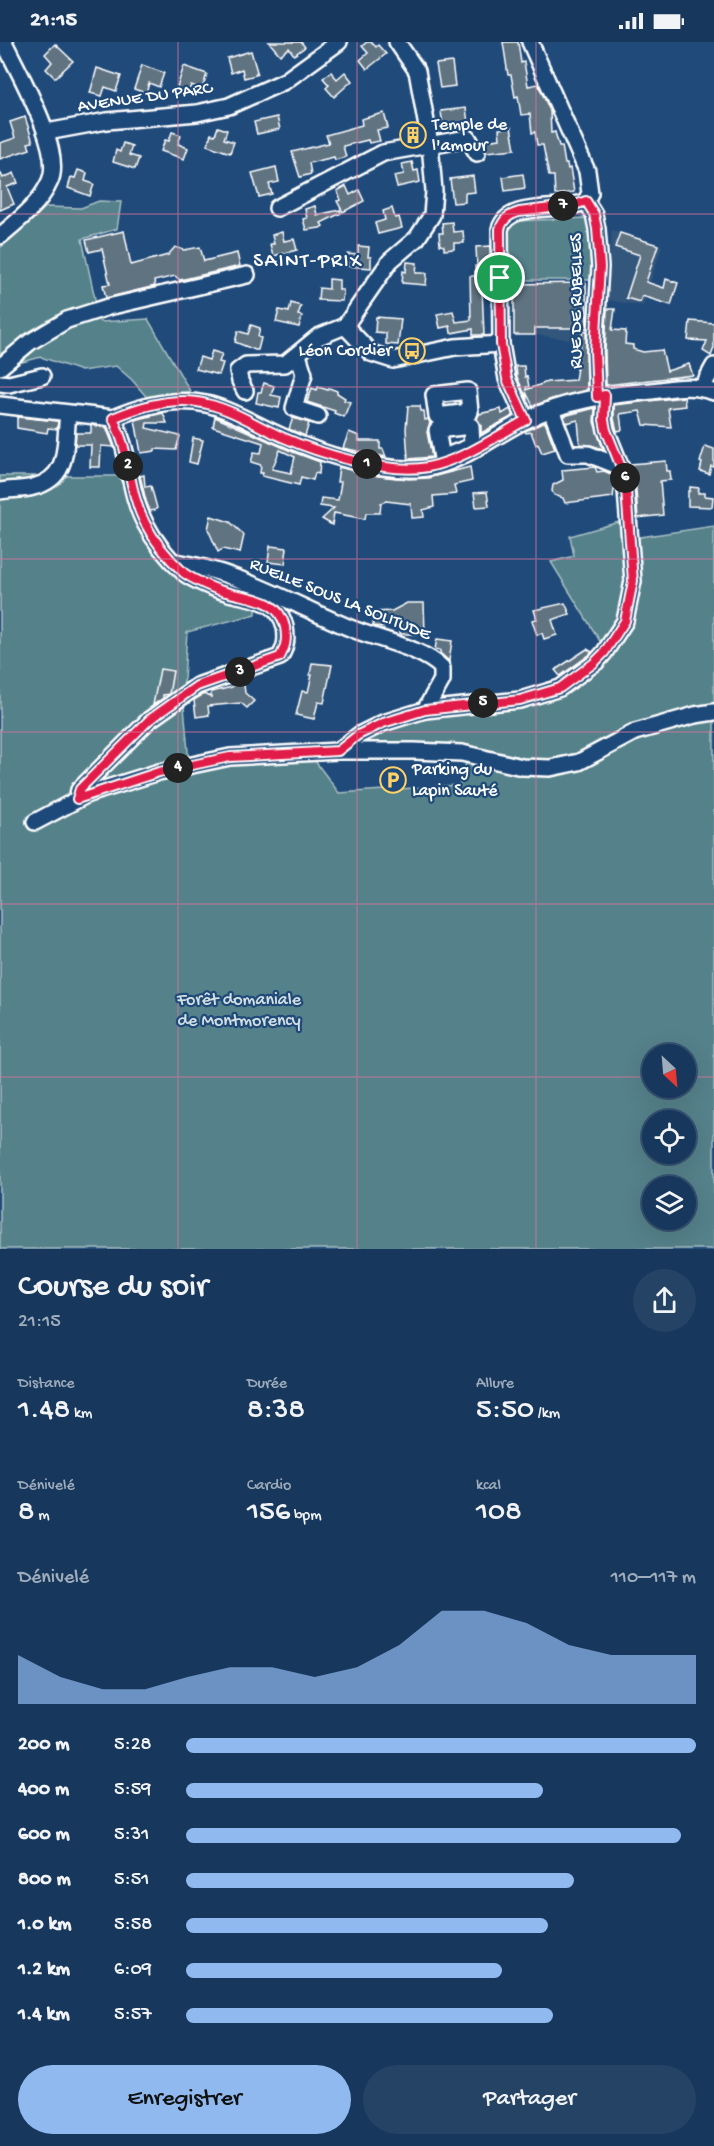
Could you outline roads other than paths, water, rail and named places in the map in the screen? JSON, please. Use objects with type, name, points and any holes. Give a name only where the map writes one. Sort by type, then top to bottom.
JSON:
[{"type":"street","points":[[0,236],[36,204],[51,180],[53,162],[47,132],[4,42]]},
{"type":"street","name":"AVENUE DU PARC","points":[[47,132],[107,121],[197,113],[229,106],[285,81],[339,42]]},
{"type":"street","points":[[244,391],[238,371],[246,365],[285,364],[318,337],[345,326],[390,261],[417,238],[432,215],[434,191],[430,144],[417,71],[397,42]]},
{"type":"street","name":"RUE DE RUBELLES","points":[[338,751],[358,735],[383,723],[425,710],[520,700],[560,688],[596,662],[625,621],[633,581],[626,484],[606,430],[595,351],[603,226],[586,201],[590,193],[587,171],[530,42]]},
{"type":"street","points":[[277,208],[383,153],[468,138],[477,153]]},
{"type":"street","points":[[526,420],[507,379],[501,344],[500,229],[502,223],[512,214],[575,205],[586,201]]},
{"type":"street","points":[[0,367],[30,342],[67,320],[108,307],[247,275]]},
{"type":"street","points":[[345,326],[371,353],[393,360],[455,347],[501,344]]},
{"type":"street","points":[[298,355],[304,374],[294,408],[318,416]]},
{"type":"street","points":[[0,405],[113,418],[154,405],[182,402],[206,404],[238,415],[282,437],[326,453],[381,467],[426,468],[450,460],[526,420],[567,404],[601,396],[686,386],[708,390],[714,366]]},
{"type":"street","points":[[0,383],[9,384],[42,376]]},
{"type":"street","points":[[551,410],[568,454],[588,454],[621,467]]},
{"type":"street","points":[[0,491],[41,485],[57,474],[64,461],[68,414]]},
{"type":"street","points":[[77,799],[80,789],[149,720],[197,686],[280,657],[286,647],[287,638],[284,624],[272,606],[249,596],[225,592],[186,574],[159,545],[144,521],[113,418]]},
{"type":"street","name":"RUELLE SOUS LA SOLITUDE","points":[[175,562],[194,565],[263,587],[350,628],[424,655],[436,662],[442,668],[442,680],[425,710]]},
{"type":"street","points":[[35,822],[77,799],[159,772],[230,757],[338,751],[462,753],[522,767],[550,768],[579,762],[635,732],[714,712]]},
{"type":"place","name":"Temple de l'amour","points":[[413,135]]},
{"type":"place","name":"Léon Cordier","points":[[412,351]]},
{"type":"place","name":"Parking du Lapin Sauté","points":[[393,780]]},
{"type":"district","name":"SAINT-PRIX","points":[[308,262]]},
{"type":"park label","name":"Forêt domaniale de Montmorency","points":[[239,1010]]}]
